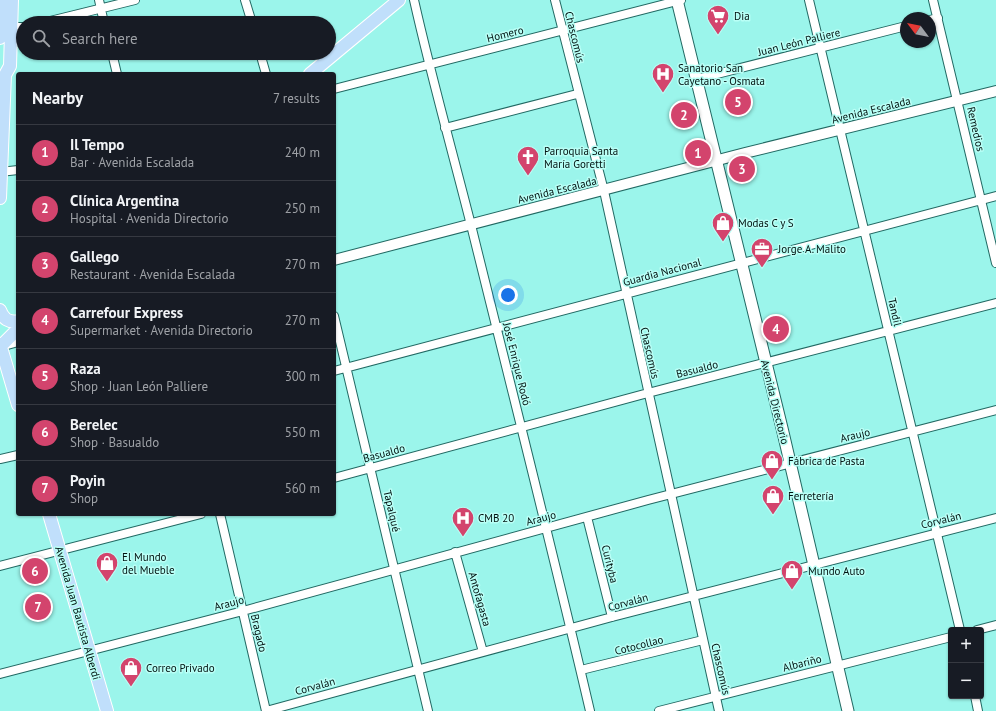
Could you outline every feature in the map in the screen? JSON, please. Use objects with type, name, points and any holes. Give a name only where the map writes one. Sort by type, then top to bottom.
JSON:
[{"type":"main road","points":[[1,0],[9,27]]},
{"type":"main road","points":[[0,198],[2,70],[10,66],[9,27],[12,0]]},
{"type":"main road","points":[[336,53],[400,0]]},
{"type":"main road","name":"Avenida Directorio","points":[[678,0],[742,262],[848,711]]},
{"type":"main road","points":[[0,38],[9,27]]},
{"type":"main road","points":[[312,72],[327,60]]},
{"type":"main road","points":[[0,310],[5,319],[9,321],[16,321]]},
{"type":"main road","points":[[16,330],[0,345],[16,398]]},
{"type":"main road","name":"Avenida Juan Bautista Alberdi","points":[[50,516],[107,711]]},
{"type":"street","points":[[99,0],[102,16]]},
{"type":"street","points":[[72,16],[135,0]]},
{"type":"street","points":[[245,0],[250,16]]},
{"type":"street","name":"José Enrique Rodó","points":[[414,0],[428,65],[471,225],[547,528],[590,711]]},
{"type":"street","name":"Chascomús","points":[[555,0],[577,94],[604,191],[625,293],[720,711]]},
{"type":"street","name":"Homero","points":[[336,88],[678,0]]},
{"type":"street","name":"Tandil","points":[[809,0],[935,532],[959,627]]},
{"type":"street","name":"Remedios","points":[[934,0],[934,12]]},
{"type":"street","name":"Remedios","points":[[936,26],[958,101],[996,263]]},
{"type":"street","name":"Juan León Palliere","points":[[697,79],[900,28]]},
{"type":"street","points":[[114,60],[117,72]]},
{"type":"street","points":[[262,60],[265,72]]},
{"type":"street","name":"Avenida Escalada","points":[[336,259],[604,191],[717,160],[996,91]]},
{"type":"street","points":[[445,128],[577,94]]},
{"type":"street","points":[[0,172],[16,170]]},
{"type":"street","name":"Guardia Nacional","points":[[336,370],[996,196]]},
{"type":"street","name":"Basualdo","points":[[336,477],[648,393],[996,303]]},
{"type":"street","name":"Tapalqué","points":[[336,325],[428,711]]},
{"type":"street","points":[[0,345],[16,341]]},
{"type":"street","name":"Araujo","points":[[0,674],[243,611],[394,568],[670,494],[996,410]]},
{"type":"street","points":[[0,460],[16,456]]},
{"type":"street","points":[[0,566],[193,516]]},
{"type":"street","name":"Bragado","points":[[220,516],[266,711]]},
{"type":"street","name":"Curityba","points":[[587,517],[612,617]]},
{"type":"street","name":"Corvalán","points":[[266,711],[612,617],[935,532],[996,518]]},
{"type":"street","name":"Antofagasta","points":[[455,552],[483,652]]},
{"type":"street","points":[[984,628],[996,625]]},
{"type":"street","name":"Albariño","points":[[659,711],[948,638]]},
{"type":"street","name":"Cotocollao","points":[[581,670],[703,640]]},
{"type":"street","points":[[976,699],[978,711]]},
{"type":"place","name":"Dia","points":[[718,36]]},
{"type":"place","name":"Sanatorio San Cayetano - Osmata","points":[[663,94]]},
{"type":"place","name":"Raza","points":[[738,102]]},
{"type":"place","name":"Clínica Argentina","points":[[684,115]]},
{"type":"place","name":"Il Tempo","points":[[698,153]]},
{"type":"place","name":"Gallego","points":[[742,169]]},
{"type":"place","name":"Parroquia Santa María Goretti","points":[[528,176]]},
{"type":"place","name":"Modas C y S","points":[[723,242]]},
{"type":"place","name":"Jorge A. Malito","points":[[762,268]]},
{"type":"place","name":"Carrefour Express","points":[[776,329]]},
{"type":"place","name":"Fábrica de Pasta","points":[[772,480]]},
{"type":"place","name":"Ferretería","points":[[773,516]]},
{"type":"place","name":"CMB 20","points":[[463,538]]},
{"type":"place","name":"Berelec","points":[[35,571]]},
{"type":"place","name":"El Mundo del Mueble","points":[[107,582]]},
{"type":"place","name":"Mundo Auto","points":[[792,590]]},
{"type":"place","name":"Poyin","points":[[38,607]]},
{"type":"place","name":"Correo Privado","points":[[131,688]]}]
